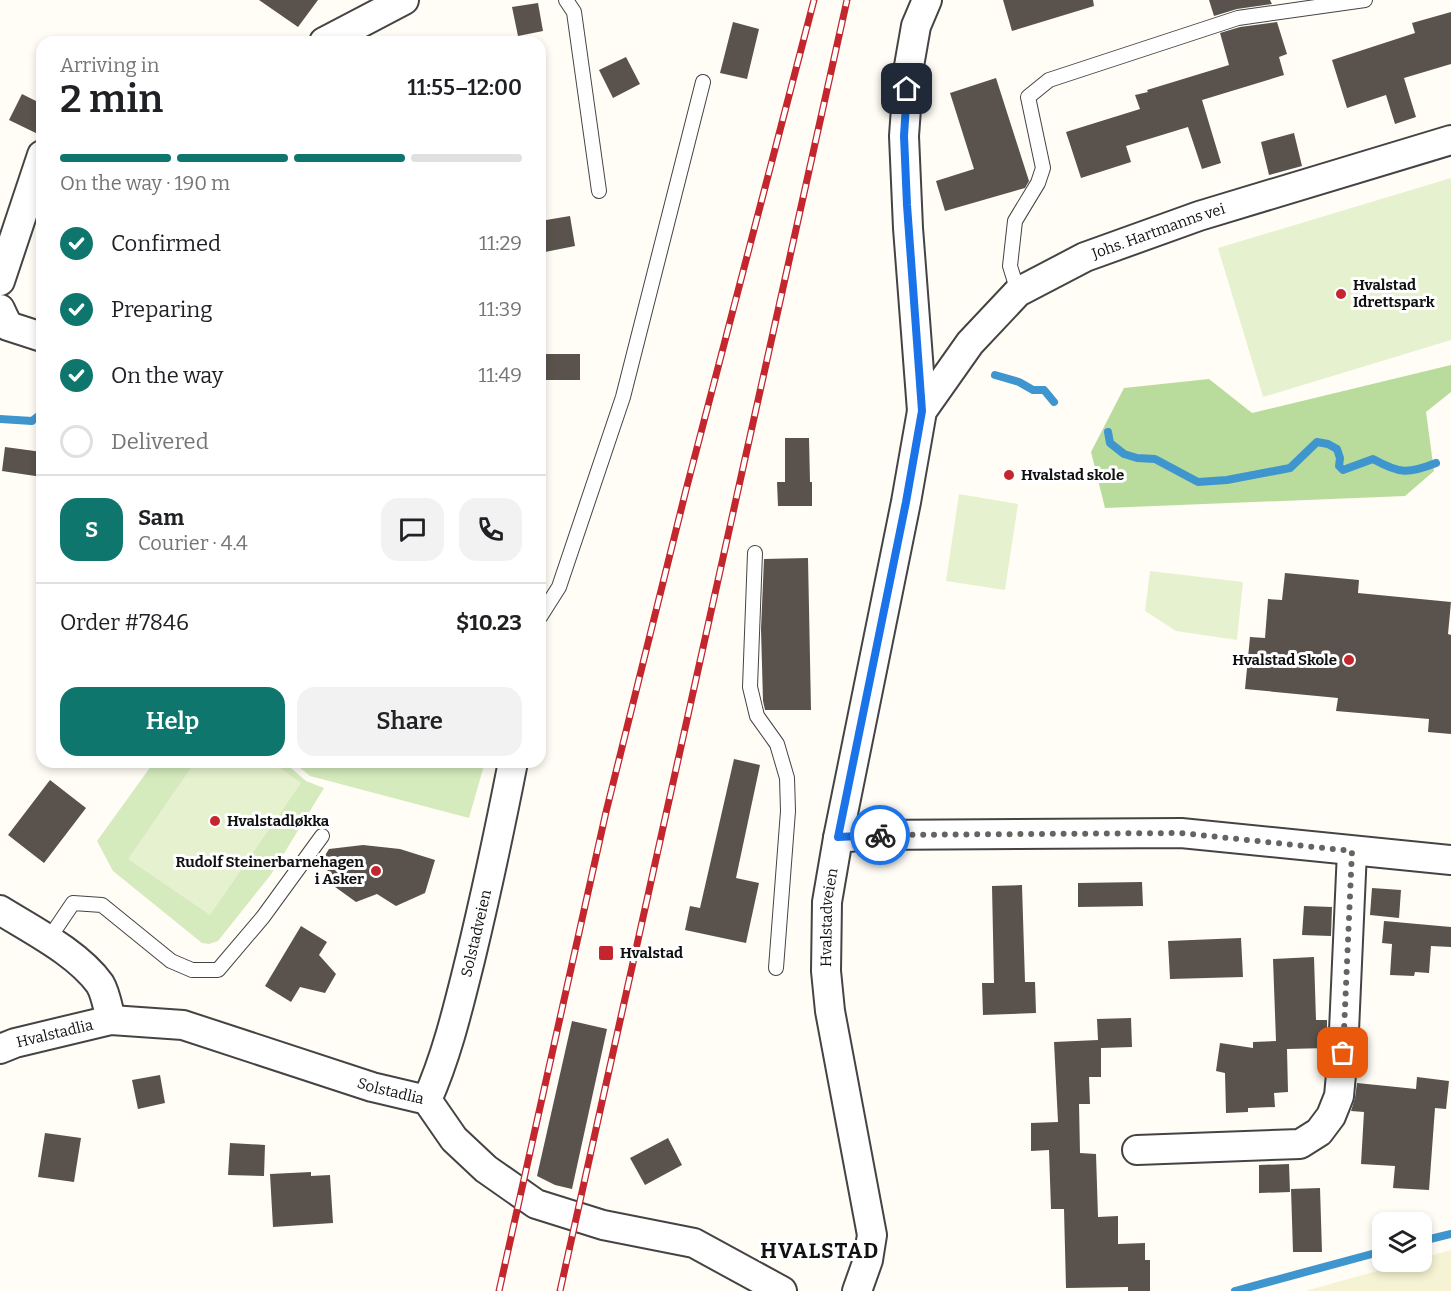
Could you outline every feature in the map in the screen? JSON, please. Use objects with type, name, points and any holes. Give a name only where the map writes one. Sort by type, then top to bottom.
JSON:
[{"type":"street","points":[[335,36],[404,0]]},
{"type":"street","name":"Johs. Hartmanns vei","points":[[838,837],[906,502],[922,411],[908,228],[904,136],[909,66],[916,26],[927,0]]},
{"type":"street","name":"Johs. Hartmanns vei","points":[[922,411],[970,343],[1018,292],[1085,257],[1199,216],[1451,140]]},
{"type":"street","points":[[0,280],[36,173]]},
{"type":"street","points":[[0,309],[8,327],[36,335]]},
{"type":"street","name":"Solstadveien","points":[[427,1100],[452,1035],[488,885],[512,768]]},
{"type":"street","points":[[838,837],[1181,833],[1451,860]]},
{"type":"street","name":"Hvalstadveien","points":[[838,837],[827,902],[826,971],[830,1011],[872,1235],[868,1260],[857,1291]]},
{"type":"street","points":[[1137,1150],[1300,1144],[1319,1132],[1331,1116],[1339,1096],[1343,1053],[1352,851]]},
{"type":"street","points":[[0,910],[85,966],[102,986],[111,1020]]},
{"type":"street","name":"Solstadlia","points":[[111,1020],[183,1025],[372,1087],[427,1100],[454,1139],[486,1169],[536,1204],[603,1225],[694,1243],[782,1291]]},
{"type":"street","name":"Hvalstadlia","points":[[0,1049],[15,1043],[111,1020]]},
{"type":"lane","points":[[566,0],[574,12],[599,191]]},
{"type":"lane","points":[[1018,292],[1011,266],[1015,221],[1038,183],[1043,168],[1028,97],[1049,80],[1238,18],[1365,0]]},
{"type":"lane","points":[[546,608],[560,587],[623,397],[703,82]]},
{"type":"lane","points":[[754,553],[750,687],[757,716],[777,744],[787,778],[788,823],[776,968]]},
{"type":"lane","points":[[48,940],[73,903],[102,905],[171,961],[192,970],[218,970],[263,917],[322,836]]},
{"type":"shaded area","points":[[1451,1250],[1451,1291],[1305,1291],[1373,1272],[1432,1272],[1432,1255]]},
{"type":"green space","name":"Hvalstad Idrettspark","points":[[1451,178],[1451,340],[1263,397],[1218,248]]},
{"type":"green space","points":[[1451,365],[1451,392],[1426,412],[1434,471],[1405,496],[1105,508],[1091,452],[1124,388],[1209,379],[1252,413]]},
{"type":"green space","points":[[959,494],[1018,504],[1005,590],[946,581]]},
{"type":"green space","points":[[1150,571],[1243,582],[1237,640],[1176,631],[1145,611]]},
{"type":"green space","points":[[150,768],[291,768],[306,781],[324,788],[272,873],[218,941],[209,944],[202,943],[113,871],[97,841]]},
{"type":"green space","name":"Hvalstadløkka","points":[[191,768],[280,768],[301,783],[210,915],[128,859]]},
{"type":"green space","points":[[300,768],[483,768],[469,818],[310,776]]},
{"type":"building","points":[[259,0],[318,0],[298,27]]},
{"type":"building","points":[[1003,0],[1093,0],[1094,6],[1012,31]]},
{"type":"building","points":[[1209,0],[1270,0],[1272,4],[1237,9],[1214,16]]},
{"type":"building","points":[[538,3],[543,31],[518,36],[512,7]]},
{"type":"building","points":[[1451,12],[1451,64],[1404,78],[1416,117],[1395,124],[1386,95],[1347,108],[1332,60],[1415,33],[1412,23]]},
{"type":"building","points":[[733,22],[759,29],[747,79],[720,73]]},
{"type":"building","points":[[1277,22],[1287,54],[1279,57],[1284,75],[1202,100],[1221,163],[1202,169],[1188,127],[1126,146],[1131,162],[1081,178],[1066,132],[1140,109],[1135,95],[1148,92],[1147,90],[1229,65],[1220,33],[1240,27]]},
{"type":"building","points":[[626,57],[640,84],[613,98],[599,70]]},
{"type":"building","points":[[996,78],[1029,181],[1025,188],[945,211],[936,181],[974,169],[950,93]]},
{"type":"building","points":[[22,94],[36,101],[36,133],[9,120]]},
{"type":"building","points":[[1294,133],[1302,166],[1269,175],[1261,142]]},
{"type":"building","points":[[570,216],[575,246],[546,252],[546,220]]},
{"type":"building","points":[[546,354],[580,354],[580,380],[546,380]]},
{"type":"building","points":[[785,438],[809,438],[812,506],[778,506],[777,482],[785,482]]},
{"type":"building","points":[[5,447],[36,451],[36,476],[2,471]]},
{"type":"building","points":[[808,558],[811,710],[765,710],[761,629],[764,559]]},
{"type":"building","name":"Hvalstad Skole","points":[[1285,573],[1359,580],[1358,593],[1451,602],[1448,634],[1451,635],[1451,734],[1428,732],[1429,719],[1336,711],[1338,698],[1245,689],[1250,637],[1265,638],[1268,599],[1282,600]]},
{"type":"building","points":[[734,759],[760,765],[736,878],[759,883],[746,943],[685,930],[690,906],[700,908]]},
{"type":"building","points":[[50,780],[86,808],[44,863],[8,835]]},
{"type":"building","points":[[363,845],[400,849],[435,860],[425,893],[396,906],[377,894],[356,902],[331,884],[324,857],[329,849]]},
{"type":"building","points":[[1142,882],[1143,906],[1078,907],[1078,883]]},
{"type":"building","points":[[1022,885],[1025,982],[1035,982],[1036,1013],[983,1015],[982,983],[994,983],[992,886]]},
{"type":"building","points":[[1372,888],[1401,890],[1399,918],[1370,915]]},
{"type":"building","points":[[1304,906],[1332,907],[1331,936],[1302,935]]},
{"type":"building","points":[[1384,921],[1451,927],[1451,947],[1431,946],[1429,973],[1415,972],[1414,976],[1390,975],[1392,944],[1382,943]]},
{"type":"building","points":[[301,926],[327,942],[319,955],[336,974],[325,993],[300,987],[291,1002],[265,986]]},
{"type":"building","points":[[1241,938],[1243,977],[1170,979],[1168,941]]},
{"type":"building","points":[[1314,957],[1316,1020],[1327,1020],[1327,1048],[1287,1049],[1288,1092],[1274,1093],[1275,1107],[1248,1108],[1248,1112],[1226,1113],[1225,1073],[1216,1071],[1220,1043],[1253,1048],[1253,1042],[1276,1041],[1273,959]]},
{"type":"building","points":[[1131,1018],[1132,1047],[1101,1048],[1101,1077],[1089,1077],[1090,1104],[1079,1104],[1080,1153],[1096,1154],[1098,1217],[1118,1216],[1118,1244],[1145,1243],[1145,1260],[1150,1260],[1150,1291],[1128,1291],[1128,1287],[1066,1288],[1064,1209],[1051,1209],[1049,1150],[1031,1151],[1031,1123],[1058,1122],[1054,1042],[1098,1040],[1097,1019]]},
{"type":"building","points":[[572,1021],[607,1029],[572,1189],[555,1185],[537,1176]]},
{"type":"building","points":[[160,1075],[165,1103],[138,1109],[132,1080]]},
{"type":"building","points":[[1417,1077],[1449,1081],[1446,1109],[1435,1108],[1429,1190],[1393,1188],[1395,1166],[1361,1164],[1364,1112],[1351,1111],[1357,1083],[1416,1089]]},
{"type":"building","points":[[45,1133],[81,1138],[74,1182],[38,1177]]},
{"type":"building","points":[[668,1138],[682,1165],[645,1185],[630,1158]]},
{"type":"building","points":[[230,1143],[265,1145],[264,1176],[228,1175]]},
{"type":"building","points":[[1289,1164],[1290,1192],[1259,1193],[1259,1165]]},
{"type":"building","points":[[311,1172],[311,1176],[330,1175],[333,1223],[273,1227],[270,1174]]},
{"type":"building","points":[[1320,1188],[1322,1252],[1293,1252],[1291,1189]]},
{"type":"waterway","points":[[995,375],[1019,382],[1033,390],[1044,390],[1054,402]]},
{"type":"waterway","points":[[0,419],[32,421],[36,418]]},
{"type":"waterway","points":[[1108,432],[1110,443],[1124,454],[1137,458],[1155,459],[1198,482],[1227,480],[1290,468],[1317,442],[1337,449],[1340,458],[1339,466],[1343,470],[1373,459],[1390,468],[1404,471],[1436,463]]},
{"type":"waterway","points":[[1432,1239],[1451,1234]]},
{"type":"waterway","points":[[1235,1291],[1372,1254]]},
{"type":"railway","points":[[499,1291],[606,812],[686,490],[814,0]]},
{"type":"railway","points":[[560,1291],[847,0]]},
{"type":"way so far","points":[[880,835],[1181,833],[1352,851],[1343,1053]]},
{"type":"place","name":"Hvalstad Idrettspark","points":[[1341,294]]},
{"type":"place","name":"Hvalstad skole","points":[[1009,475]]},
{"type":"place","name":"Hvalstad Skole","points":[[1349,660]]},
{"type":"place","name":"Hvalstadløkka","points":[[215,821]]},
{"type":"place","name":"Rudolf Steinerbarnehagen i Asker","points":[[376,871]]},
{"type":"place","name":"Hvalstad","points":[[606,953]]},
{"type":"district","name":"HVALSTAD","points":[[820,1251]]},
{"type":"route","points":[[880,835],[838,837],[906,502],[922,411],[908,228],[904,136],[907,89]]}]
